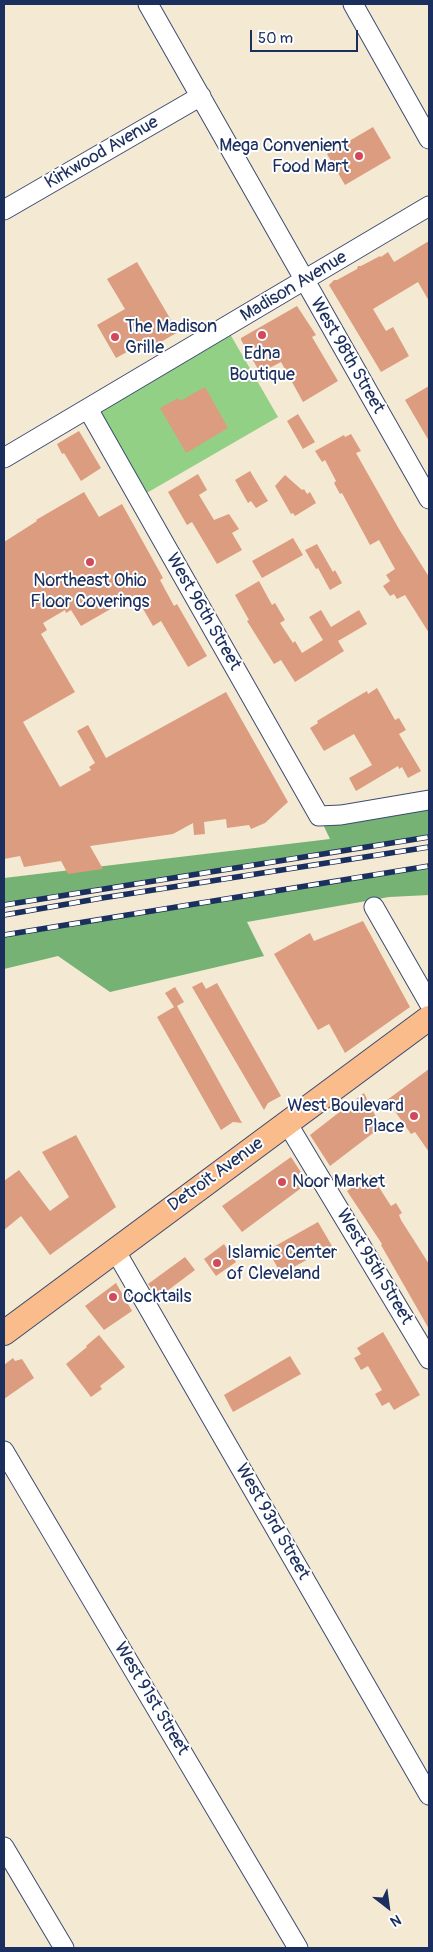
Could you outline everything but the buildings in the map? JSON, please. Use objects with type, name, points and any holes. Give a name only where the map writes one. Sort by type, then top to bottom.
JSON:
[{"type":"main road","name":"Detroit Avenue","points":[[4,1333],[429,1018]]},
{"type":"street","name":"West 98th Street","points":[[148,4],[429,499]]},
{"type":"street","points":[[353,4],[429,139]]},
{"type":"street","name":"Kirkwood Avenue","points":[[4,210],[200,96]]},
{"type":"street","name":"Madison Avenue","points":[[4,458],[429,206]]},
{"type":"street","name":"West 96th Street","points":[[88,409],[319,816],[341,816],[429,800]]},
{"type":"street","points":[[374,907],[429,1004]]},
{"type":"street","name":"West 95th Street","points":[[287,1123],[429,1360]]},
{"type":"street","name":"West 93rd Street","points":[[115,1250],[429,1794]]},
{"type":"street","name":"West 91st Street","points":[[4,1451],[298,1948]]},
{"type":"street","points":[[4,1847],[64,1948]]},
{"type":"green space","points":[[226,327],[278,417],[138,498],[88,409]]},
{"type":"green space","points":[[429,800],[429,837],[4,905],[4,878],[330,839],[319,816]]},
{"type":"green space","points":[[429,866],[429,895],[389,897],[247,922],[264,956],[110,992],[58,956],[4,969],[4,935]]},
{"type":"railway","points":[[4,905],[429,837]]},
{"type":"railway","points":[[4,915],[429,847]]},
{"type":"railway","points":[[4,935],[429,866]]},
{"type":"place","name":"Mega Convenient Food Mart","points":[[359,156]]},
{"type":"place","name":"Edna Boutique","points":[[262,335]]},
{"type":"place","name":"The Madison Grille","points":[[115,337]]},
{"type":"place","name":"Northeast Ohio Floor Coverings","points":[[90,562]]},
{"type":"place","name":"West Boulevard Place","points":[[414,1116]]},
{"type":"place","name":"Noor Market","points":[[282,1182]]},
{"type":"place","name":"Islamic Center of Cleveland","points":[[217,1263]]},
{"type":"place","name":"Cocktails","points":[[113,1297]]}]
